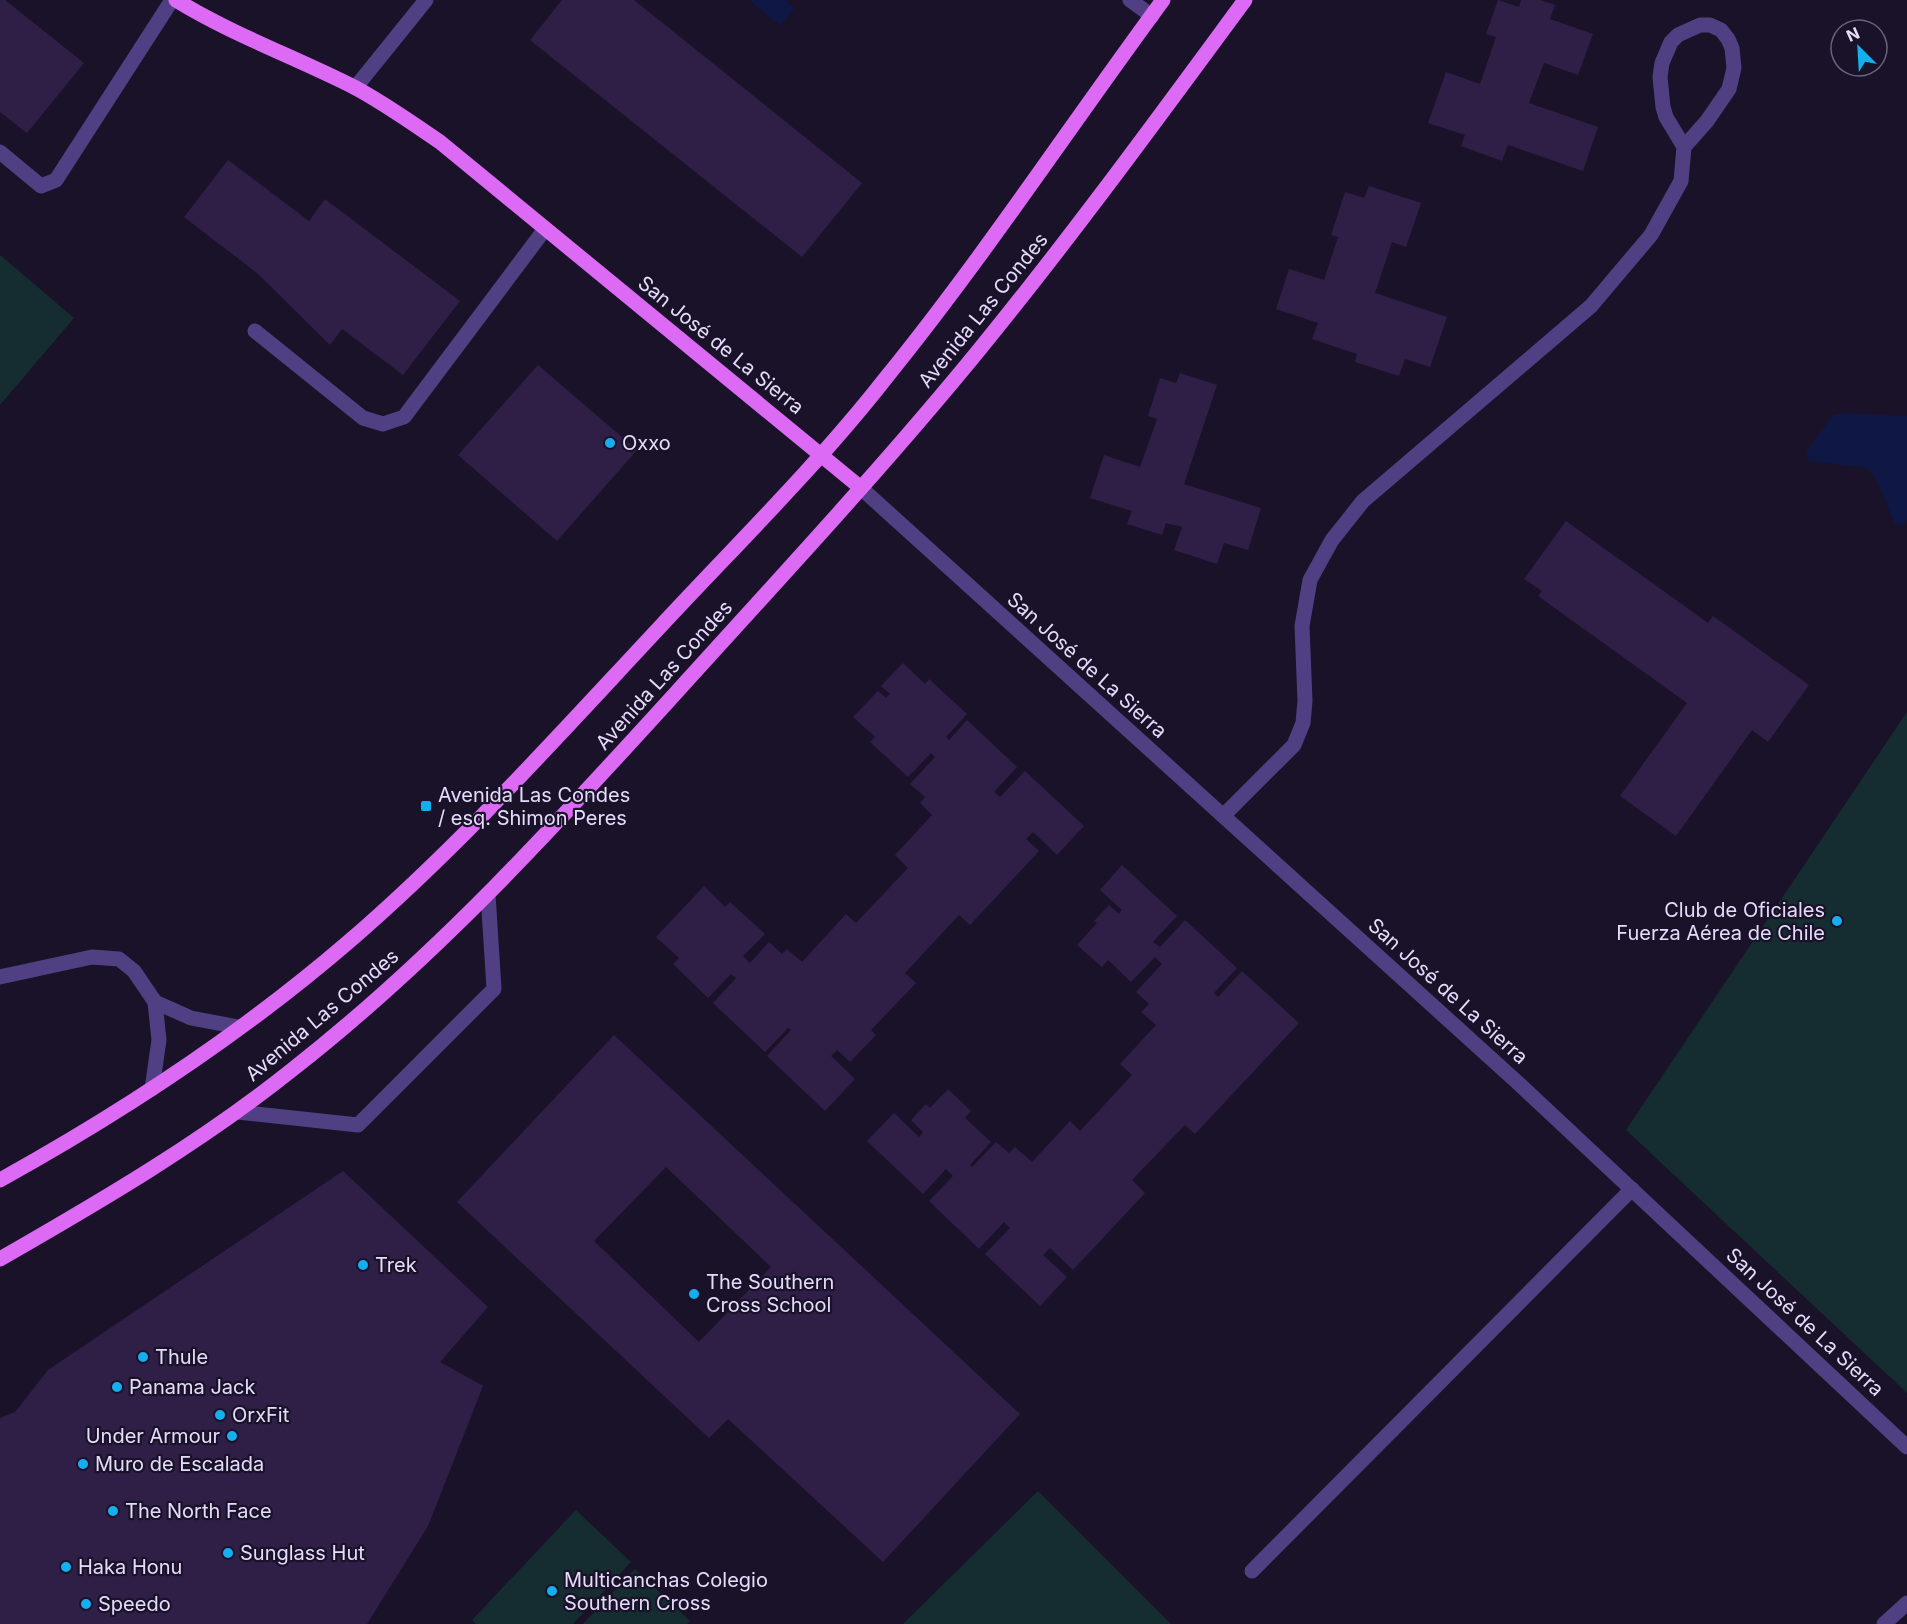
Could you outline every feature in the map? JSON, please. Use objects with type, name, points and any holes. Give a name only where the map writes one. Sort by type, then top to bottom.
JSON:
[{"type":"main road","name":"San José de La Sierra","points":[[174,0],[256,42],[355,88],[400,114],[440,142],[861,488]]},
{"type":"main road","name":"Avenida Las Condes","points":[[0,1180],[94,1127],[152,1089],[288,991],[347,943],[421,876],[486,812],[821,454],[883,383],[949,296],[1163,0]]},
{"type":"main road","name":"Avenida Las Condes","points":[[0,1259],[88,1209],[237,1112],[354,1020],[488,894],[581,797],[861,488],[980,349],[1079,223],[1245,0]]},
{"type":"street","points":[[0,152],[41,186],[56,180],[174,0]]},
{"type":"street","points":[[355,88],[426,0]]},
{"type":"street","points":[[1130,0],[1152,16]]},
{"type":"street","points":[[1223,816],[1294,745],[1303,723],[1305,701],[1302,626],[1310,580],[1332,540],[1363,501],[1591,306],[1651,235],[1681,181],[1684,147],[1723,100],[1729,88],[1734,68],[1732,48],[1721,30],[1710,25],[1700,25],[1678,35],[1671,42],[1662,63],[1660,77],[1663,107],[1666,117],[1684,147]]},
{"type":"street","points":[[255,331],[363,418],[383,424],[405,417],[545,229]]},
{"type":"street","name":"San José de La Sierra","points":[[861,488],[1632,1189],[1907,1447]]},
{"type":"street","points":[[237,1112],[358,1125],[494,989],[488,894]]},
{"type":"street","points":[[0,977],[92,957],[119,959],[134,971],[155,1002],[159,1040],[152,1089]]},
{"type":"street","points":[[155,1002],[191,1018],[238,1027]]},
{"type":"street","points":[[1252,1571],[1632,1189]]},
{"type":"street","points":[[1884,1624],[1907,1603]]},
{"type":"green space","points":[[0,255],[74,318],[0,405]]},
{"type":"green space","name":"Club de Oficiales Fuerza Aérea de Chile","points":[[1907,712],[1907,1393],[1626,1130]]},
{"type":"green space","points":[[1038,1491],[1171,1624],[903,1624]]},
{"type":"green space","name":"Multicanchas Colegio Southern Cross","points":[[576,1510],[631,1562],[573,1624],[476,1624],[472,1620]]},
{"type":"green space","name":"Multicanchas Colegio Southern Cross","points":[[635,1569],[690,1621],[687,1624],[583,1624]]},
{"type":"shaded area","points":[[749,0],[785,0],[795,8],[780,26]]},
{"type":"shaded area","points":[[1842,413],[1907,416],[1907,520],[1901,526],[1894,523],[1879,486],[1867,468],[1809,461],[1806,453],[1833,415]]},
{"type":"building","points":[[0,0],[5,0],[84,63],[27,133],[0,112]]},
{"type":"building","points":[[562,0],[634,0],[862,183],[802,257],[530,40]]},
{"type":"building","points":[[1498,0],[1519,7],[1521,0],[1540,0],[1555,5],[1550,19],[1593,34],[1578,75],[1544,63],[1529,103],[1598,127],[1583,171],[1508,145],[1502,161],[1461,146],[1465,135],[1428,123],[1446,72],[1480,84],[1496,37],[1486,34]]},
{"type":"building","points":[[228,160],[309,221],[325,199],[460,301],[403,375],[342,329],[330,345],[257,273],[184,217]]},
{"type":"building","points":[[1369,186],[1421,203],[1406,247],[1392,242],[1375,293],[1447,317],[1430,367],[1405,359],[1399,376],[1355,362],[1357,354],[1312,339],[1318,323],[1276,309],[1289,269],[1324,280],[1338,237],[1331,235],[1345,192],[1364,198]]},
{"type":"building","points":[[538,365],[637,450],[557,541],[458,455]]},
{"type":"building","points":[[1180,373],[1217,385],[1184,484],[1261,508],[1248,550],[1224,543],[1217,564],[1174,550],[1182,527],[1166,523],[1162,535],[1127,524],[1132,511],[1090,498],[1104,455],[1140,467],[1157,419],[1148,416],[1160,378],[1176,383]]},
{"type":"building","points":[[1566,521],[1708,623],[1713,616],[1809,685],[1768,742],[1752,730],[1676,836],[1620,796],[1687,703],[1538,596],[1542,591],[1524,579]]},
{"type":"building","points":[[903,663],[925,684],[929,679],[967,714],[946,737],[949,740],[967,720],[1017,767],[994,792],[1000,797],[1025,771],[1084,826],[1057,855],[1033,832],[1026,839],[1039,851],[970,925],[959,915],[905,973],[916,983],[871,1030],[876,1035],[850,1062],[837,1050],[831,1056],[855,1079],[825,1111],[767,1056],[791,1030],[788,1028],[765,1052],[713,1003],[736,978],[731,974],[708,998],[673,964],[679,958],[656,937],[704,886],[725,907],[730,902],[765,934],[743,956],[750,963],[769,942],[782,954],[787,949],[802,962],[846,914],[856,923],[908,868],[895,855],[932,815],[920,803],[925,797],[910,784],[935,757],[931,753],[908,777],[870,742],[875,737],[853,717],[878,691],[886,698],[890,694],[881,686]]},
{"type":"building","points":[[1122,865],[1177,916],[1153,942],[1160,947],[1185,920],[1237,968],[1214,993],[1218,997],[1242,971],[1299,1023],[1195,1134],[1185,1125],[1132,1180],[1145,1193],[1073,1270],[1050,1248],[1043,1255],[1067,1277],[1040,1306],[985,1254],[1010,1228],[1004,1222],[979,1249],[929,1201],[953,1176],[946,1169],[923,1194],[867,1141],[894,1113],[919,1137],[923,1132],[911,1120],[926,1104],[930,1108],[948,1089],[971,1111],[965,1118],[991,1142],[970,1165],[972,1167],[996,1142],[1009,1153],[1015,1147],[1032,1162],[1070,1121],[1080,1131],[1132,1075],[1120,1064],[1156,1025],[1141,1012],[1149,1004],[1136,992],[1162,964],[1155,957],[1131,982],[1108,960],[1102,967],[1077,945],[1097,923],[1094,921],[1109,905],[1119,914],[1122,910],[1100,890]]},
{"type":"building","points":[[614,1035],[1020,1414],[883,1562],[728,1419],[709,1438],[457,1202]],"holes":[[[666,1167],[771,1267],[699,1342],[594,1241]]]},
{"type":"building","points":[[343,1171],[488,1307],[440,1362],[483,1386],[428,1526],[367,1624],[0,1624],[0,1418],[15,1412],[48,1370]]},
{"type":"place","name":"Oxxo","points":[[610,443]]},
{"type":"place","name":"Avenida Las Condes / esq. Shimon Peres","points":[[426,806]]},
{"type":"place","name":"Club de Oficiales Fuerza Aérea de Chile","points":[[1837,921]]},
{"type":"place","name":"Trek","points":[[363,1265]]},
{"type":"place","name":"The Southern Cross School","points":[[694,1294]]},
{"type":"place","name":"Thule","points":[[143,1357]]},
{"type":"place","name":"Panama Jack","points":[[117,1387]]},
{"type":"place","name":"OrxFit","points":[[220,1415]]},
{"type":"place","name":"Under Armour","points":[[232,1436]]},
{"type":"place","name":"Muro de Escalada","points":[[83,1464]]},
{"type":"place","name":"The North Face","points":[[113,1511]]},
{"type":"place","name":"Sunglass Hut","points":[[228,1553]]},
{"type":"place","name":"Haka Honu","points":[[66,1567]]},
{"type":"place","name":"Multicanchas Colegio Southern Cross","points":[[552,1591]]},
{"type":"place","name":"Speedo","points":[[86,1604]]}]
